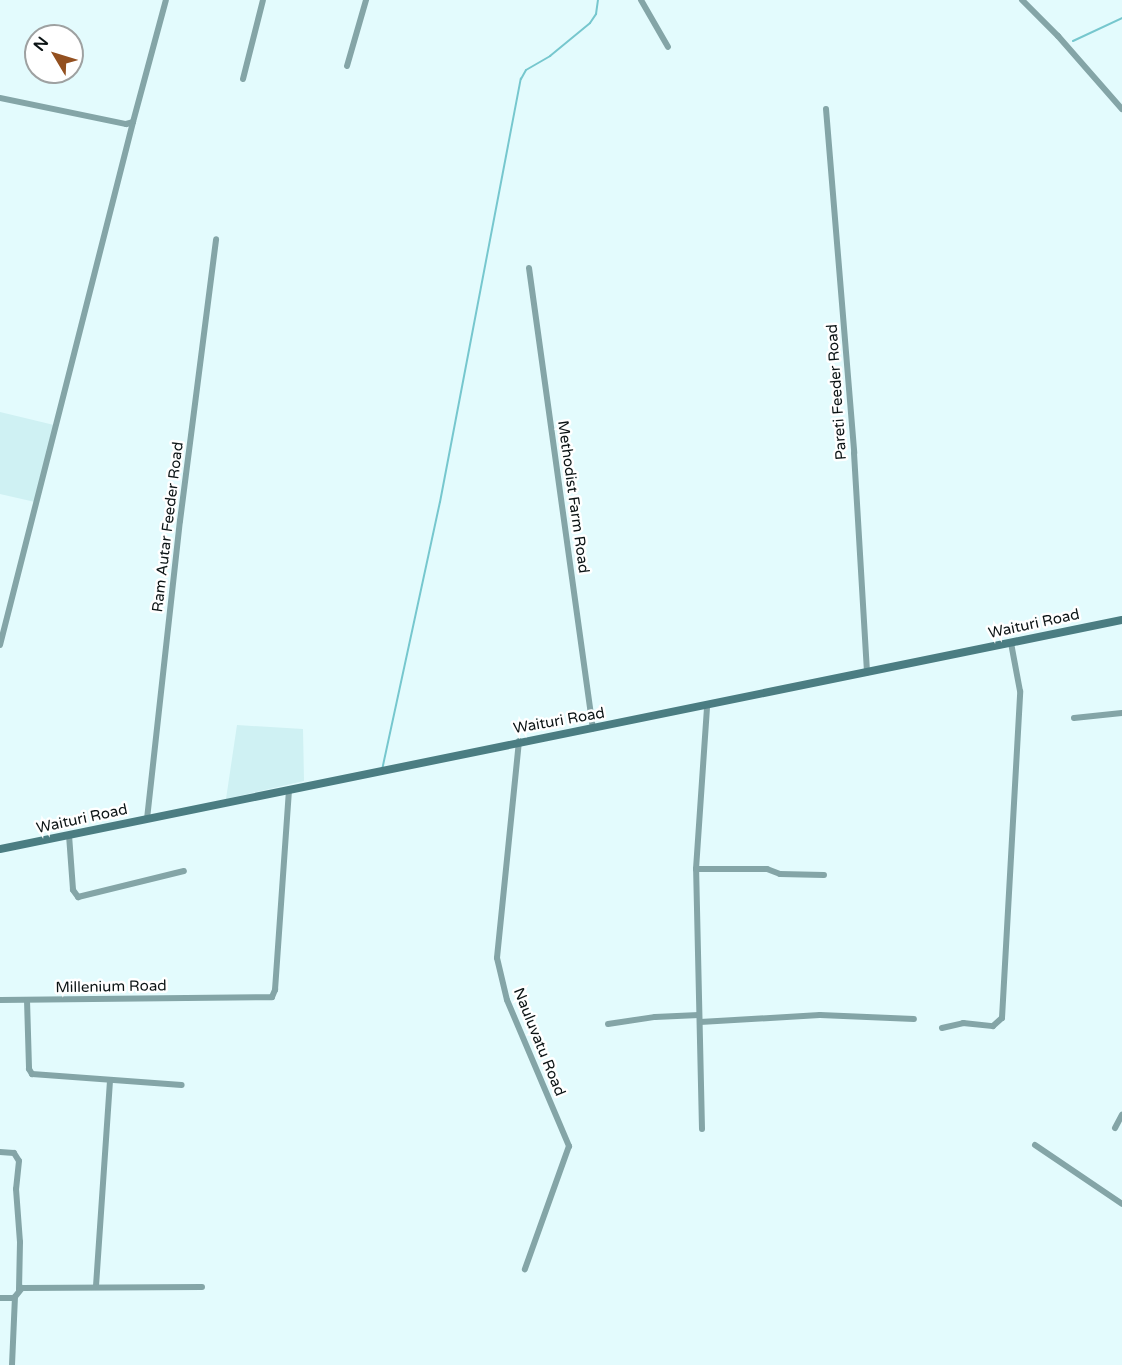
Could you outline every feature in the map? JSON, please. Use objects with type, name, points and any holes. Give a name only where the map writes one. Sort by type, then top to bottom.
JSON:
[{"type":"main road","name":"Waituri Road","points":[[0,849],[519,741],[594,730],[1122,620]]},
{"type":"street","points":[[0,645],[166,0]]},
{"type":"street","points":[[243,79],[263,0]]},
{"type":"street","points":[[347,66],[366,0]]},
{"type":"street","points":[[641,0],[668,47]]},
{"type":"street","points":[[1022,0],[1058,36],[1122,109]]},
{"type":"street","points":[[0,98],[126,123],[134,122]]},
{"type":"street","name":"Pareti Feeder Road","points":[[826,109],[854,453],[867,673]]},
{"type":"street","name":"Ram Autar Feeder Road","points":[[147,819],[180,521],[216,238]]},
{"type":"street","name":"Methodist Farm Road","points":[[530,268],[594,730]]},
{"type":"street","points":[[942,1028],[957,1023],[993,1026],[1002,1018],[1020,691],[1011,643]]},
{"type":"street","points":[[702,1129],[696,869],[707,706]]},
{"type":"street","points":[[1074,718],[1122,713]]},
{"type":"street","name":"Nauluvatu Road","points":[[519,741],[497,958],[507,1000],[569,1146],[525,1269]]},
{"type":"street","name":"Millenium Road","points":[[0,1000],[263,999],[272,997],[275,990],[289,789]]},
{"type":"street","points":[[69,835],[73,890],[78,897],[184,871]]},
{"type":"street","points":[[696,869],[767,869],[780,874],[824,875]]},
{"type":"street","points":[[27,1000],[30,1072],[42,1077],[182,1085]]},
{"type":"street","points":[[608,1024],[655,1017],[700,1019],[819,1016],[914,1019]]},
{"type":"street","points":[[96,1286],[110,1081]]},
{"type":"street","points":[[1115,1128],[1122,1115]]},
{"type":"street","points":[[1035,1145],[1088,1184],[1122,1204]]},
{"type":"street","points":[[0,1152],[14,1153],[19,1161],[16,1189],[20,1242],[19,1290],[15,1297],[12,1365]]},
{"type":"street","points":[[19,1290],[96,1286],[202,1287]]},
{"type":"street","points":[[0,1298],[15,1297]]},
{"type":"shaded area","points":[[0,412],[54,425],[35,502],[0,494]]},
{"type":"shaded area","points":[[237,725],[303,729],[304,781],[226,799]]},
{"type":"waterway","points":[[382,770],[440,502],[521,79],[526,70],[550,56],[590,23],[596,14],[598,0]]},
{"type":"waterway","points":[[1073,41],[1122,18]]}]
